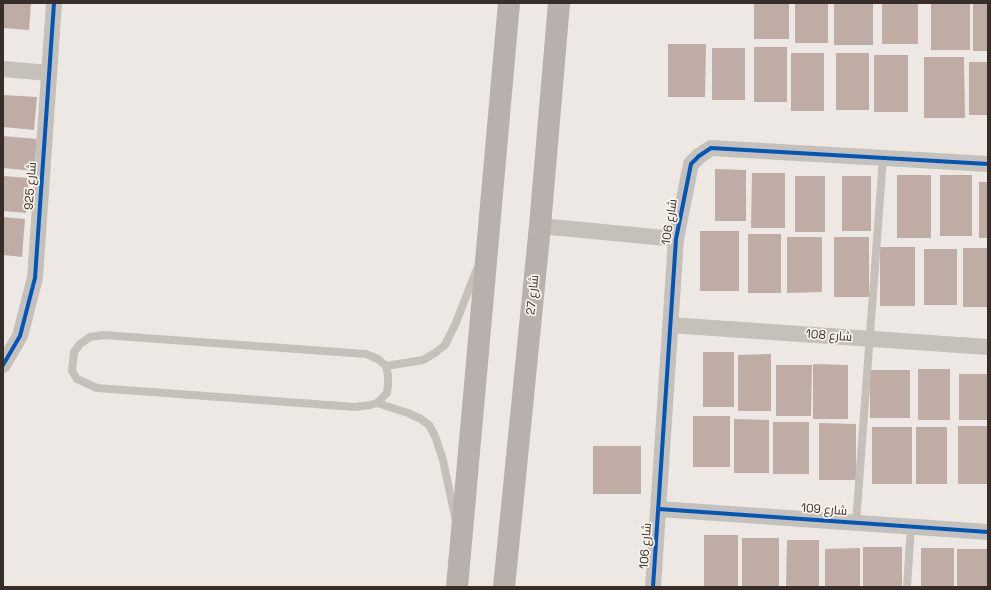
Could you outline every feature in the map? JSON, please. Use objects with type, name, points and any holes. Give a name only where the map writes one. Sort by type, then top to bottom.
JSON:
[{"type":"main road","points":[[457,587],[509,3]]},
{"type":"main road","name":"شارع 27","points":[[504,587],[540,226],[559,3]]},
{"type":"street","name":"شارع 925","points":[[3,365],[20,336],[35,278],[54,3]]},
{"type":"street","points":[[3,69],[49,73]]},
{"type":"street","name":"شارع 106","points":[[653,587],[676,239],[690,164],[711,148],[988,164]]},
{"type":"street","points":[[540,226],[676,239]]},
{"type":"street","name":"شارع 108","points":[[670,325],[988,347]]},
{"type":"street","name":"شارع 109","points":[[658,509],[988,532]]},
{"type":"lane","points":[[856,523],[883,158]]},
{"type":"lane","points":[[386,366],[423,360],[445,345],[455,325],[488,242]]},
{"type":"lane","points":[[103,335],[366,354],[378,358],[386,366],[388,375],[387,394],[377,403],[355,407],[97,388],[77,379],[72,371],[74,352],[80,344],[90,337],[103,335]]},
{"type":"lane","points":[[377,403],[421,419],[429,426],[435,436],[443,460],[461,544]]},
{"type":"lane","points":[[907,587],[911,526]]},
{"type":"building","points":[[3,3],[31,3],[29,30],[3,28]]},
{"type":"building","points":[[754,3],[789,3],[789,39],[754,39]]},
{"type":"building","points":[[795,3],[828,3],[828,43],[795,43]]},
{"type":"building","points":[[834,3],[873,3],[873,45],[834,45]]},
{"type":"building","points":[[882,3],[918,3],[918,44],[882,44]]},
{"type":"building","points":[[931,3],[970,3],[970,50],[931,50]]},
{"type":"building","points":[[973,3],[988,3],[988,51],[973,51]]},
{"type":"building","points":[[668,44],[706,44],[705,97],[668,97]]},
{"type":"building","points":[[754,47],[787,47],[787,102],[754,102]]},
{"type":"building","points":[[712,48],[745,48],[745,100],[712,100]]},
{"type":"building","points":[[791,53],[824,53],[824,111],[791,111]]},
{"type":"building","points":[[836,53],[869,53],[869,110],[836,110]]},
{"type":"building","points":[[874,55],[908,55],[908,112],[874,112]]},
{"type":"building","points":[[924,57],[964,57],[965,118],[924,118]]},
{"type":"building","points":[[969,62],[988,62],[988,115],[969,115]]},
{"type":"building","points":[[3,95],[37,97],[34,130],[3,127]]},
{"type":"building","points":[[3,136],[37,139],[34,171],[3,168]]},
{"type":"building","points":[[715,169],[746,170],[746,221],[715,221]]},
{"type":"building","points":[[752,173],[785,173],[785,228],[751,228]]},
{"type":"building","points":[[897,175],[931,175],[931,238],[897,238]]},
{"type":"building","points":[[940,175],[972,175],[972,236],[940,236]]},
{"type":"building","points":[[3,176],[29,178],[26,213],[3,211]]},
{"type":"building","points":[[795,176],[825,176],[825,232],[795,232]]},
{"type":"building","points":[[842,176],[871,176],[871,231],[842,231]]},
{"type":"building","points":[[979,182],[988,182],[988,238],[979,238]]},
{"type":"building","points":[[3,217],[25,219],[22,257],[3,255]]},
{"type":"building","points":[[700,231],[739,231],[739,291],[700,291]]},
{"type":"building","points":[[748,234],[781,234],[781,293],[748,293]]},
{"type":"building","points":[[787,237],[822,237],[822,292],[787,293]]},
{"type":"building","points":[[834,237],[869,237],[869,297],[834,297]]},
{"type":"building","points":[[880,247],[915,247],[915,306],[880,306]]},
{"type":"building","points":[[963,248],[988,248],[988,307],[963,307]]},
{"type":"building","points":[[924,249],[957,249],[957,305],[924,305]]},
{"type":"building","points":[[703,352],[734,352],[734,407],[703,407]]},
{"type":"building","points":[[771,354],[771,411],[738,411],[738,355]]},
{"type":"building","points":[[813,364],[848,365],[848,419],[813,419]]},
{"type":"building","points":[[776,365],[812,365],[811,416],[776,416]]},
{"type":"building","points":[[918,369],[950,369],[950,420],[918,420]]},
{"type":"building","points":[[870,370],[910,370],[910,418],[870,418]]},
{"type":"building","points":[[959,374],[988,374],[988,420],[959,420]]},
{"type":"building","points":[[693,416],[730,416],[730,467],[693,467]]},
{"type":"building","points":[[734,419],[769,420],[769,473],[734,473]]},
{"type":"building","points":[[773,422],[809,422],[809,474],[773,474]]},
{"type":"building","points":[[819,423],[856,424],[856,480],[819,480]]},
{"type":"building","points":[[958,426],[988,426],[988,484],[958,484]]},
{"type":"building","points":[[872,427],[912,427],[912,484],[872,484]]},
{"type":"building","points":[[916,427],[947,427],[947,484],[916,484]]},
{"type":"building","points":[[593,446],[641,446],[641,494],[593,494]]},
{"type":"building","points":[[704,535],[738,535],[738,587],[704,587]]},
{"type":"building","points":[[742,538],[779,538],[779,587],[742,587]]},
{"type":"building","points":[[787,540],[819,540],[819,587],[786,587]]},
{"type":"building","points":[[863,547],[902,547],[902,587],[863,587]]},
{"type":"building","points":[[860,548],[860,587],[825,587],[825,549]]},
{"type":"building","points":[[921,548],[954,548],[954,587],[921,587]]},
{"type":"building","points":[[957,549],[988,549],[988,587],[957,587]]},
{"type":"cycle path","points":[[3,365],[20,336],[35,278],[54,3]]},
{"type":"cycle path","points":[[653,587],[676,239],[691,164],[699,156],[711,148],[988,164]]},
{"type":"cycle path","points":[[659,509],[988,532]]}]
